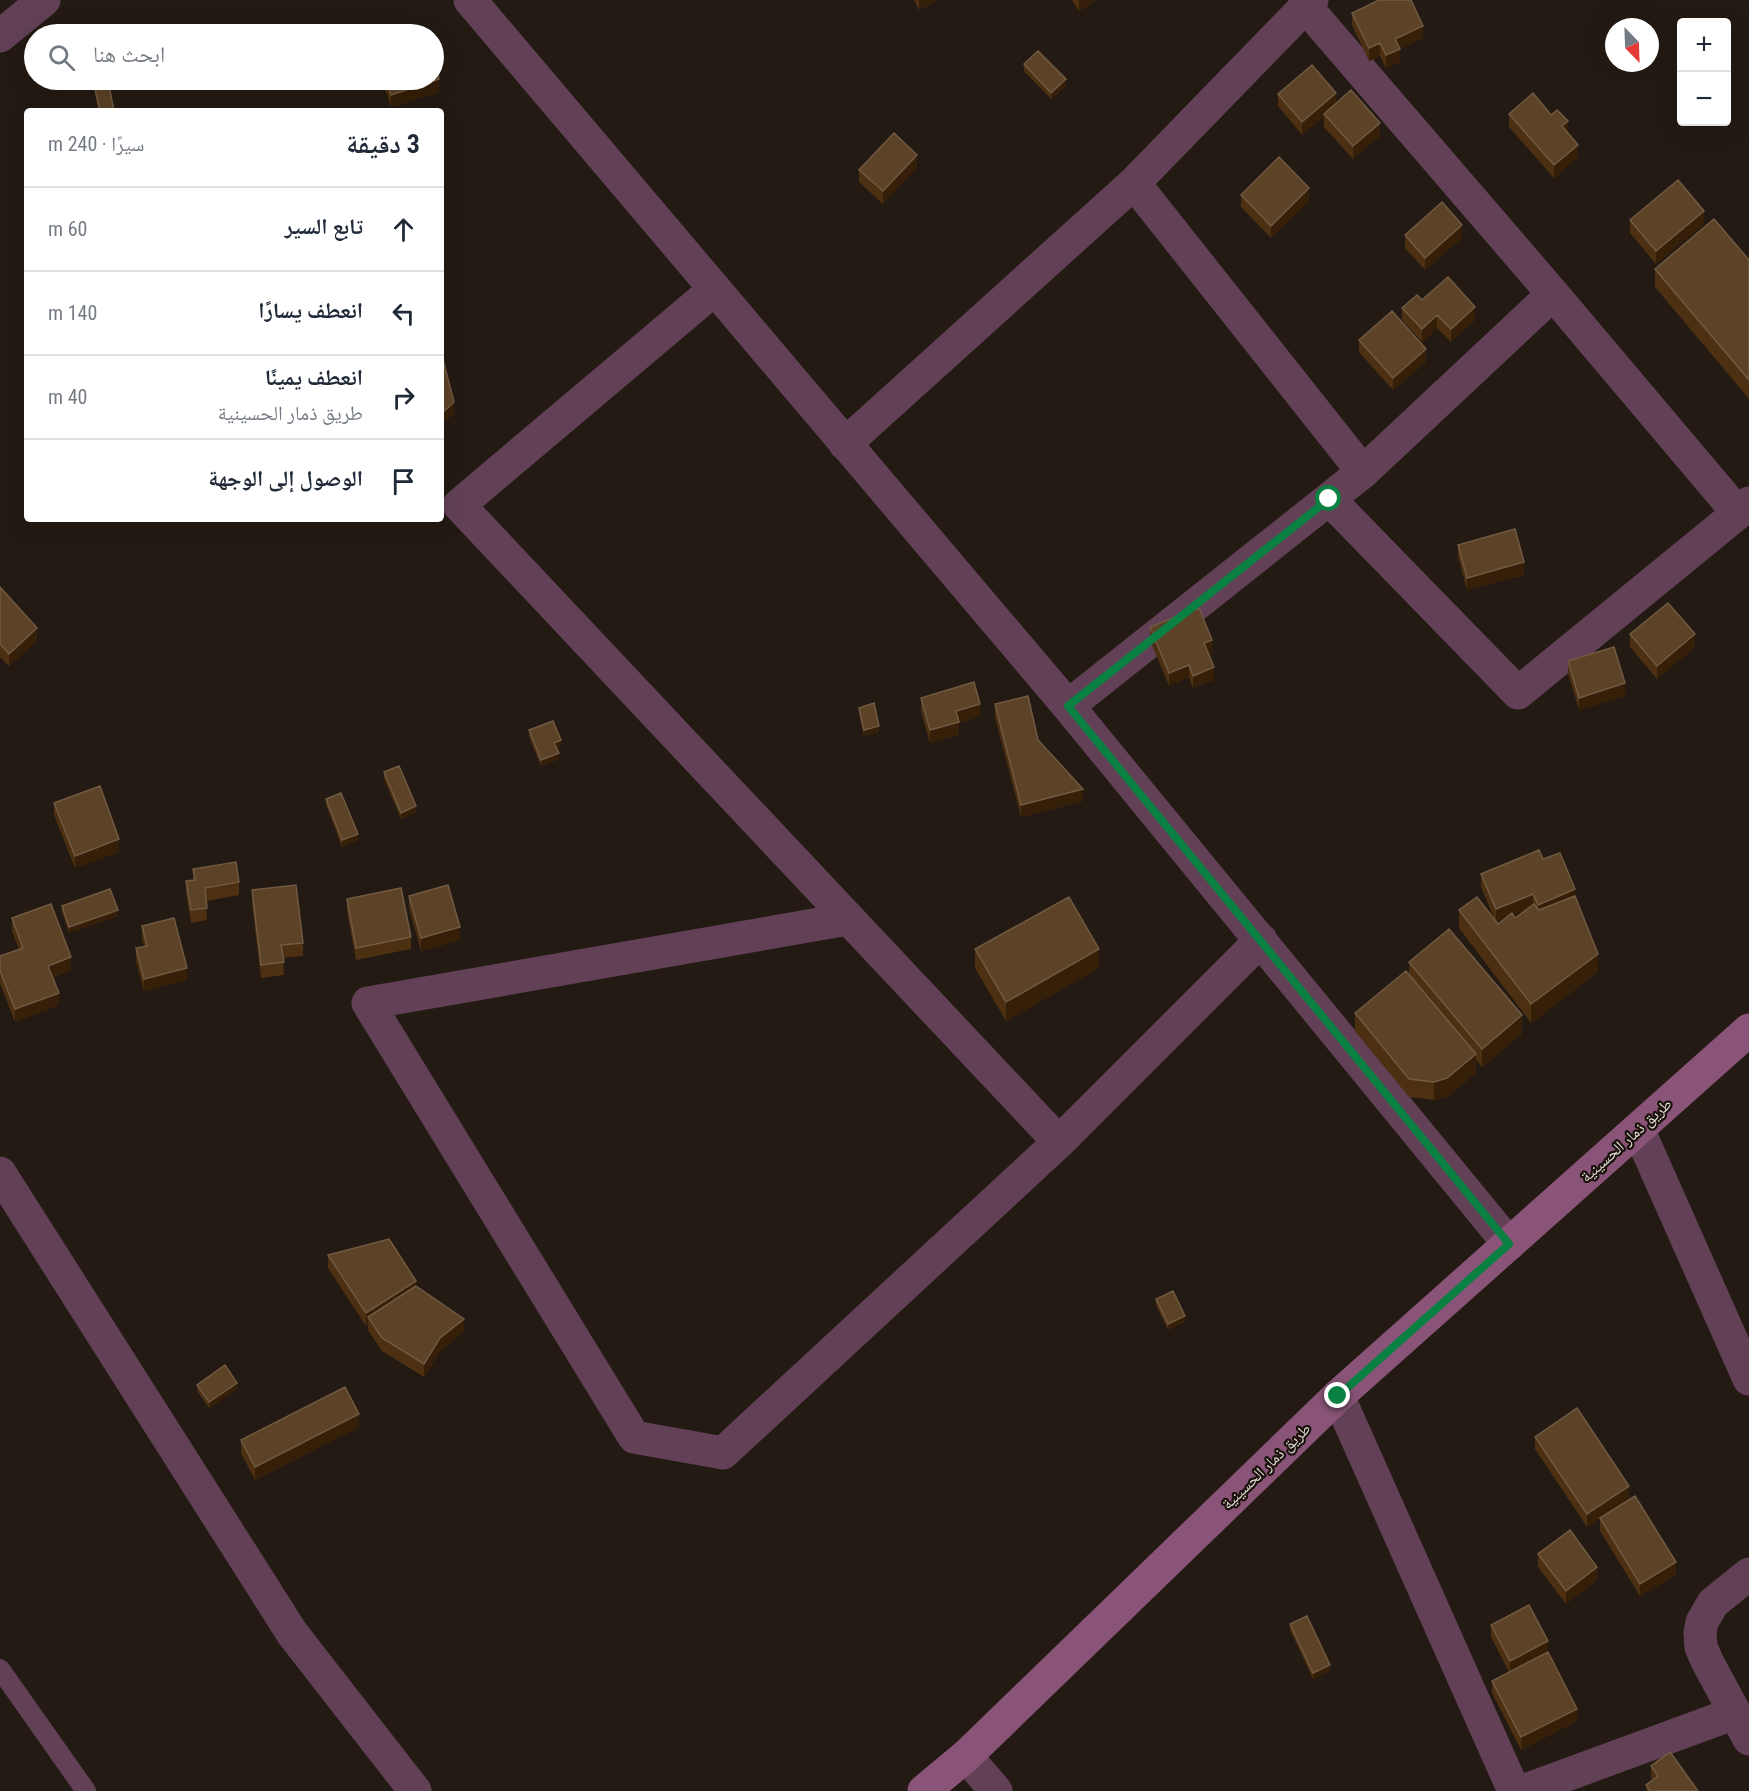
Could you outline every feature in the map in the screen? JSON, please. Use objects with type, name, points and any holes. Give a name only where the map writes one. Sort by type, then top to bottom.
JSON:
[{"type":"main road","name":"طريق ذمار الحسينية","points":[[924,1791],[966,1756],[1338,1396],[1749,1030]]},
{"type":"street","points":[[0,36],[44,0]]},
{"type":"street","points":[[470,0],[1068,706],[1509,1244]]},
{"type":"street","points":[[845,444],[1134,183],[1309,4],[1553,294],[1744,508],[1518,693],[1329,499]]},
{"type":"street","points":[[1134,183],[1363,472]]},
{"type":"street","points":[[715,289],[459,505],[1059,1142]]},
{"type":"street","points":[[1068,706],[1363,472],[1553,294]]},
{"type":"street","points":[[849,919],[368,1004],[634,1437],[723,1453],[1059,1142],[1261,940]]},
{"type":"street","points":[[1638,1129],[1749,1380]]},
{"type":"street","points":[[0,1173],[292,1632],[415,1791]]},
{"type":"street","points":[[1338,1396],[1514,1791]]},
{"type":"street","points":[[1523,1791],[1742,1726],[1707,1661],[1701,1647],[1700,1633],[1701,1622],[1713,1603],[1749,1574]]},
{"type":"street","points":[[966,1756],[996,1791]]},
{"type":"lane","points":[[0,1669],[78,1788]]},
{"type":"building","points":[[1379,0],[1411,0],[1423,26],[1395,39],[1400,49],[1386,55],[1380,43],[1369,48],[1352,13]]},
{"type":"building","points":[[1038,51],[1066,79],[1051,93],[1024,64]]},
{"type":"building","points":[[1312,65],[1336,93],[1302,122],[1278,94]]},
{"type":"building","points":[[95,90],[110,90],[113,108],[99,108]]},
{"type":"building","points":[[389,90],[406,90],[391,95]]},
{"type":"building","points":[[1351,90],[1380,123],[1353,146],[1324,114]]},
{"type":"building","points":[[1533,93],[1551,115],[1557,110],[1568,121],[1562,126],[1578,145],[1554,165],[1509,114]]},
{"type":"building","points":[[894,133],[917,155],[883,191],[859,170]]},
{"type":"building","points":[[1279,157],[1309,188],[1271,226],[1241,195]]},
{"type":"building","points":[[1678,180],[1704,211],[1656,251],[1630,220]]},
{"type":"building","points":[[1442,202],[1462,225],[1425,258],[1405,235]]},
{"type":"building","points":[[1714,219],[1749,260],[1749,380],[1655,269]]},
{"type":"building","points":[[1448,277],[1475,307],[1451,329],[1437,315],[1422,329],[1402,308],[1417,295],[1422,300]]},
{"type":"building","points":[[1392,311],[1426,349],[1393,378],[1359,340]]},
{"type":"building","points":[[444,364],[454,402],[444,411]]},
{"type":"building","points":[[1515,529],[1524,562],[1467,578],[1458,545]]},
{"type":"building","points":[[0,587],[37,628],[9,654],[0,644]]},
{"type":"building","points":[[1668,603],[1695,634],[1657,666],[1630,634]]},
{"type":"building","points":[[1199,608],[1212,640],[1204,643],[1214,667],[1193,676],[1189,665],[1169,673],[1150,627]]},
{"type":"building","points":[[1614,647],[1625,683],[1579,698],[1568,661]]},
{"type":"building","points":[[974,682],[980,704],[956,711],[959,722],[930,730],[921,698]]},
{"type":"building","points":[[1028,696],[1038,740],[1083,789],[1021,805],[995,704]]},
{"type":"building","points":[[874,703],[879,726],[864,730],[859,708]]},
{"type":"building","points":[[553,721],[561,740],[554,743],[559,753],[541,760],[529,730]]},
{"type":"building","points":[[399,766],[416,806],[401,813],[384,772]]},
{"type":"building","points":[[100,786],[119,839],[75,856],[54,803]]},
{"type":"building","points":[[341,793],[358,834],[342,840],[326,799]]},
{"type":"building","points":[[1539,850],[1543,859],[1560,853],[1575,889],[1538,905],[1533,894],[1496,909],[1481,874]]},
{"type":"building","points":[[236,862],[239,882],[205,888],[207,908],[191,910],[186,881],[195,880],[193,869]]},
{"type":"building","points":[[296,885],[303,943],[281,945],[284,962],[261,965],[252,890]]},
{"type":"building","points":[[448,885],[460,927],[421,938],[409,896]]},
{"type":"building","points":[[401,888],[411,937],[356,948],[347,899]]},
{"type":"building","points":[[110,889],[118,910],[69,927],[62,906]]},
{"type":"building","points":[[1575,896],[1598,954],[1531,1004],[1459,910],[1477,897],[1498,924],[1512,913],[1515,918],[1534,904],[1539,910]]},
{"type":"building","points":[[1069,897],[1099,949],[1006,1002],[975,949]]},
{"type":"building","points":[[51,904],[71,957],[48,966],[59,993],[15,1009],[0,971],[0,956],[23,948],[12,918]]},
{"type":"building","points":[[174,918],[187,968],[144,979],[136,948],[147,946],[142,926]]},
{"type":"building","points":[[1449,929],[1522,1015],[1482,1049],[1409,962]]},
{"type":"building","points":[[1406,971],[1476,1054],[1447,1078],[1434,1082],[1409,1079],[1355,1013]]},
{"type":"building","points":[[389,1239],[416,1281],[366,1313],[328,1255]]},
{"type":"building","points":[[416,1286],[464,1319],[440,1338],[424,1364],[382,1338],[368,1317]]},
{"type":"building","points":[[1173,1291],[1185,1316],[1168,1324],[1156,1299]]},
{"type":"building","points":[[225,1365],[237,1383],[209,1402],[197,1385]]},
{"type":"building","points":[[345,1387],[359,1414],[255,1467],[241,1440]]},
{"type":"building","points":[[1577,1408],[1629,1486],[1587,1514],[1535,1437]]},
{"type":"building","points":[[1635,1496],[1676,1562],[1640,1584],[1600,1518]]},
{"type":"building","points":[[1570,1530],[1597,1567],[1566,1591],[1538,1554]]},
{"type":"building","points":[[1529,1605],[1548,1641],[1510,1661],[1491,1625]]},
{"type":"building","points":[[1307,1616],[1330,1665],[1313,1673],[1290,1624]]},
{"type":"building","points":[[1548,1652],[1577,1709],[1521,1737],[1492,1681]]},
{"type":"building","points":[[1670,1752],[1698,1791],[1650,1791],[1646,1785],[1658,1776],[1651,1766]]},
{"type":"route","points":[[1329,499],[1068,706],[1509,1244],[1338,1396]]}]
